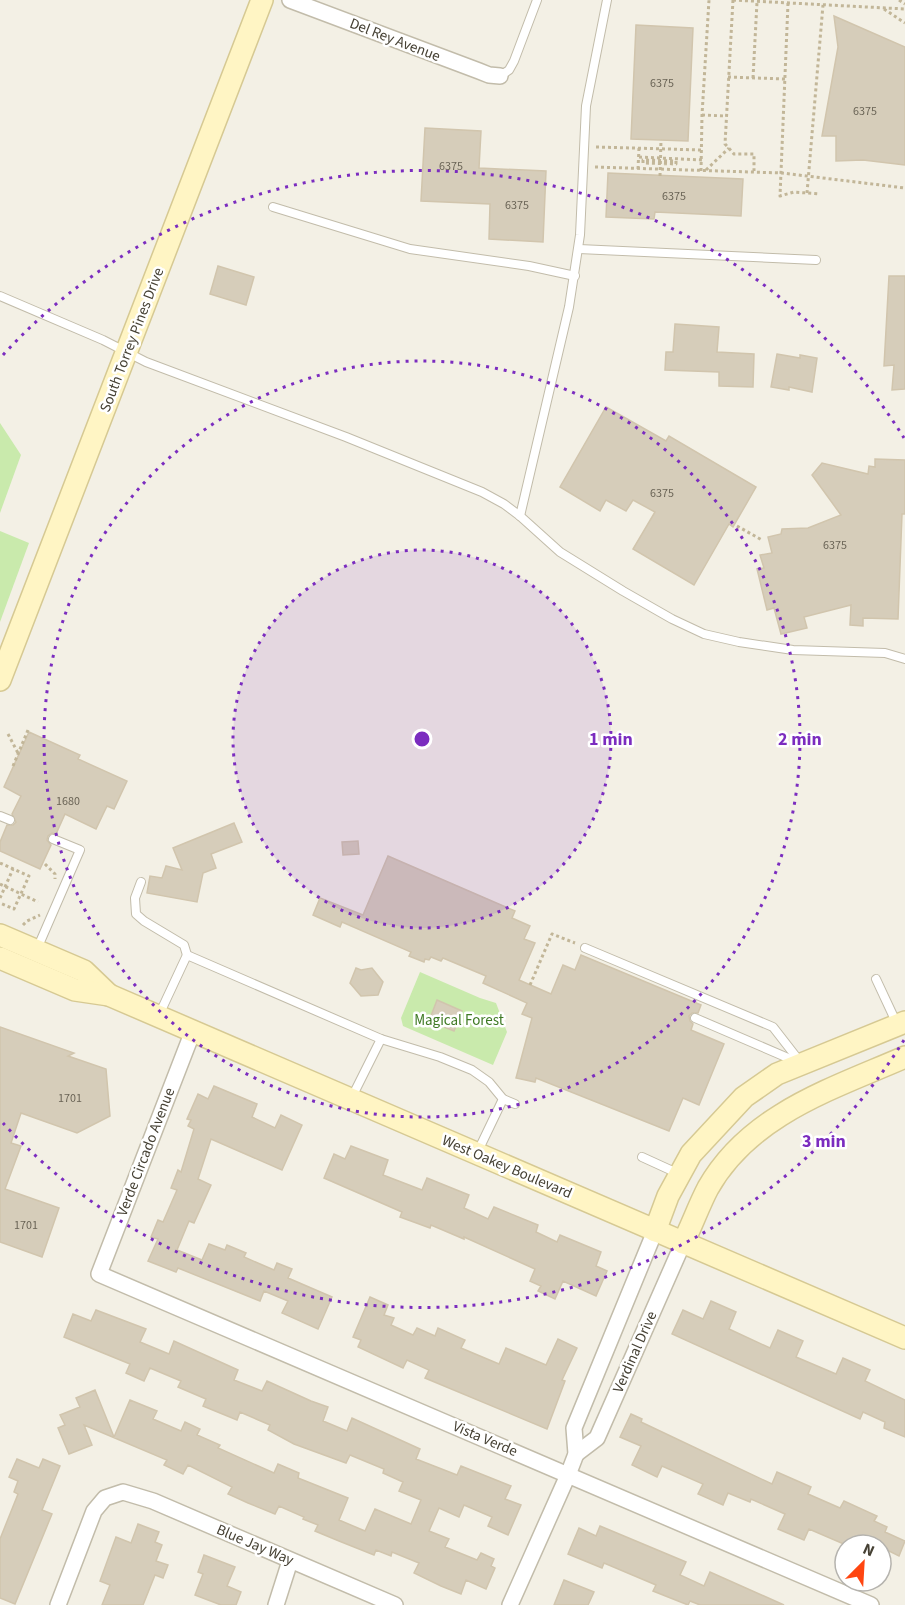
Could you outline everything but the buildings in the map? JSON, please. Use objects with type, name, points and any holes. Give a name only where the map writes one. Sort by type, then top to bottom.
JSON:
[{"type":"main road","name":"South Torrey Pines Drive","points":[[0,680],[262,0]]},
{"type":"main road","name":"West Oakey Boulevard","points":[[0,934],[84,971],[109,995]]},
{"type":"main road","points":[[28,970],[36,950]]},
{"type":"main road","name":"West Oakey Boulevard","points":[[0,958],[75,990],[109,995],[905,1338]]},
{"type":"main road","points":[[656,1231],[668,1196],[691,1154],[744,1097],[777,1074],[901,1024]]},
{"type":"main road","points":[[683,1243],[708,1188],[725,1163],[774,1118],[815,1096],[905,1057]]},
{"type":"main road","points":[[802,1064],[815,1096]]},
{"type":"street","name":"Del Rey Avenue","points":[[290,0],[471,69],[500,76]]},
{"type":"street","name":"Verde Circado Avenue","points":[[99,1274],[193,1031]]},
{"type":"street","name":"Verdinal Drive","points":[[510,1605],[568,1475],[576,1454],[574,1428],[656,1231]]},
{"type":"street","name":"Verdinal Drive","points":[[576,1454],[597,1438],[683,1243]]},
{"type":"street","name":"Vista Verde","points":[[99,1274],[871,1605]]},
{"type":"street","name":"Blue Jay Way","points":[[58,1605],[94,1511],[105,1498],[123,1492],[153,1501],[395,1605]]},
{"type":"street","points":[[276,1605],[290,1561]]},
{"type":"lane","points":[[500,76],[509,70],[514,61],[537,0]]},
{"type":"lane","points":[[520,516],[575,276],[579,249],[586,106],[608,0]]},
{"type":"lane","points":[[273,207],[410,249],[529,266],[575,276]]},
{"type":"lane","points":[[579,249],[816,260]]},
{"type":"lane","points":[[0,296],[103,340],[146,362],[455,480],[504,504],[560,552],[623,591],[704,634],[794,650],[885,653],[901,658],[905,650]]},
{"type":"lane","points":[[0,816],[10,820]]},
{"type":"lane","points":[[36,950],[80,850],[53,839]]},
{"type":"lane","points":[[141,882],[135,898],[136,915],[184,945],[187,955],[158,1016]]},
{"type":"lane","points":[[585,948],[773,1027],[802,1064]]},
{"type":"lane","points":[[187,955],[381,1040],[440,1057],[472,1070],[489,1082],[503,1099],[515,1104]]},
{"type":"lane","points":[[876,979],[901,1024]]},
{"type":"lane","points":[[695,1018],[802,1064]]},
{"type":"lane","points":[[352,1099],[381,1040]]},
{"type":"lane","points":[[477,1155],[503,1099]]},
{"type":"lane","points":[[642,1157],[679,1174]]},
{"type":"path","points":[[704,171],[702,115],[709,0]]},
{"type":"path","points":[[754,171],[754,154],[734,154],[725,144],[732,0],[905,9]]},
{"type":"path","points":[[899,0],[905,4]]},
{"type":"path","points":[[753,78],[757,2]]},
{"type":"path","points":[[788,3],[780,196],[795,192],[820,194]]},
{"type":"path","points":[[807,192],[823,5]]},
{"type":"path","points":[[883,8],[905,23]]},
{"type":"path","points":[[728,77],[785,79]]},
{"type":"path","points":[[702,115],[726,116]]},
{"type":"path","points":[[660,161],[661,140],[660,176]]},
{"type":"path","points":[[596,147],[702,150]]},
{"type":"path","points":[[704,171],[729,147]]},
{"type":"path","points":[[638,169],[639,148]]},
{"type":"path","points":[[639,158],[660,161],[702,160]]},
{"type":"path","points":[[595,167],[754,171],[809,175],[905,189]]},
{"type":"path","points":[[737,526],[762,540]]},
{"type":"path","points":[[13,766],[27,730]]},
{"type":"path","points":[[8,734],[18,753]]},
{"type":"path","points":[[0,863],[29,876],[14,909],[0,903]]},
{"type":"path","points":[[45,864],[55,874],[56,884]]},
{"type":"path","points":[[0,898],[13,869]]},
{"type":"path","points":[[0,884],[38,902]]},
{"type":"path","points":[[22,927],[27,921],[41,915],[45,907]]},
{"type":"path","points":[[530,985],[552,934],[585,948]]},
{"type":"green space","points":[[0,423],[21,455],[0,513]]},
{"type":"green space","points":[[0,531],[29,543],[0,622]]},
{"type":"green space","name":"Magical Forest","points":[[420,972],[496,1003],[507,1032],[493,1065],[403,1026],[401,1018]]}]
